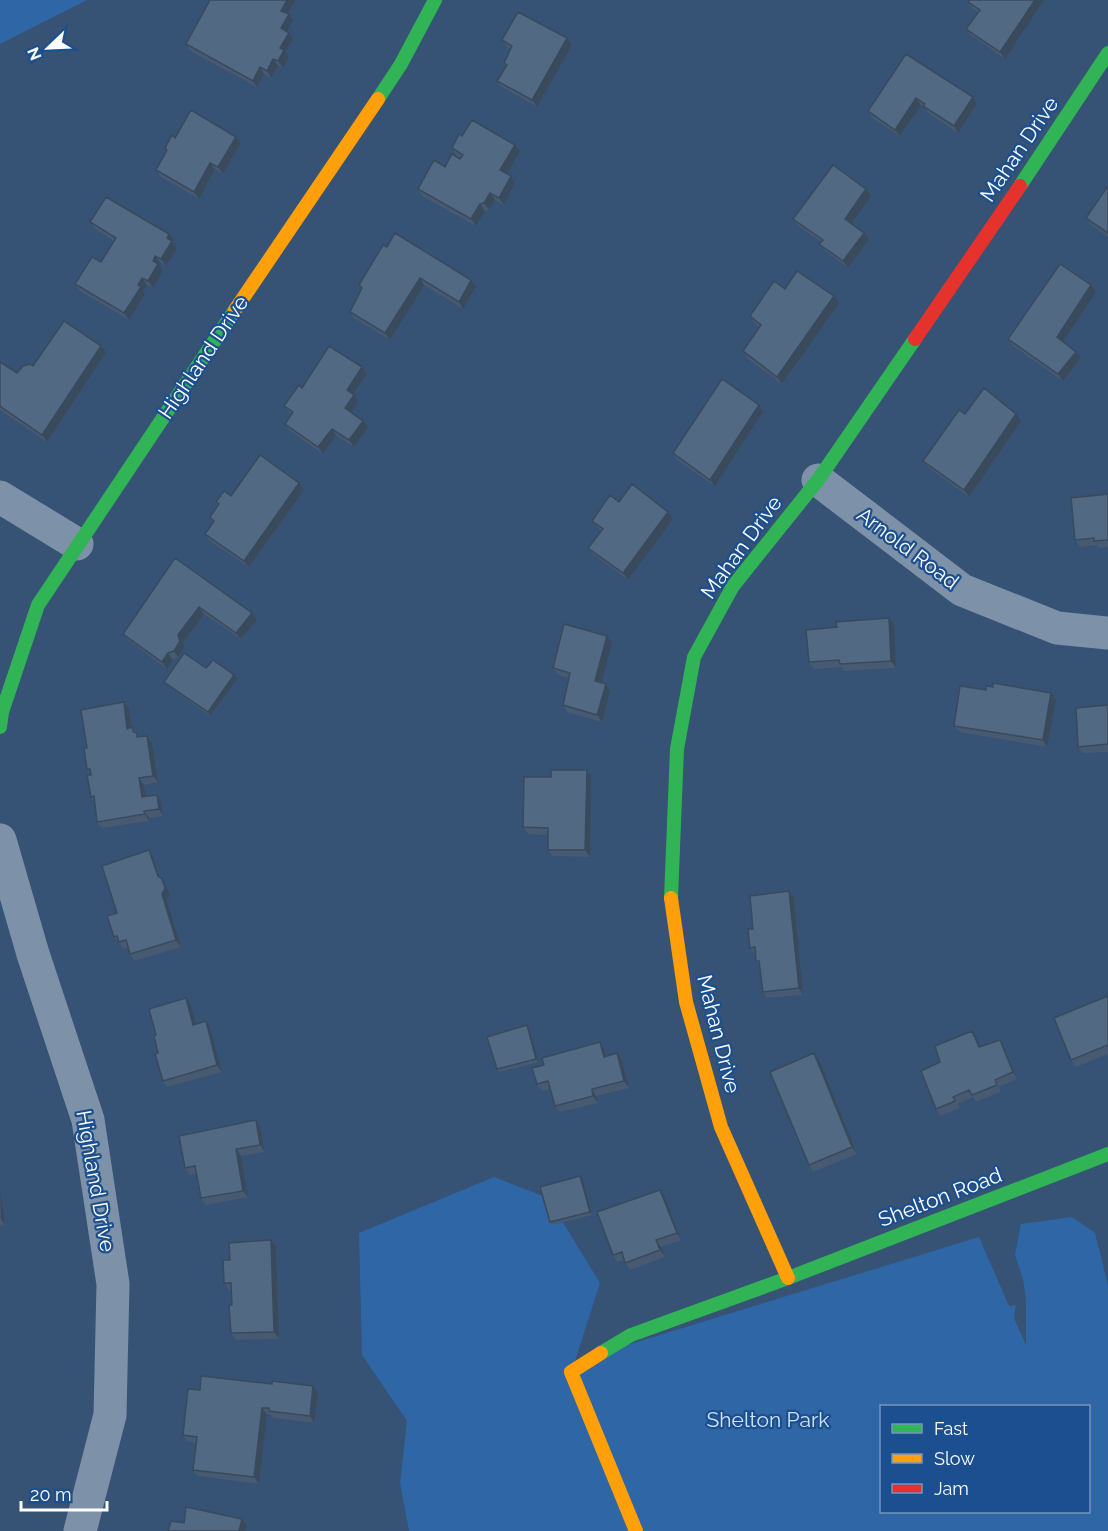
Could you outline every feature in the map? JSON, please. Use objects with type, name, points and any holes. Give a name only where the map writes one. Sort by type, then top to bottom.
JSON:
[{"type":"street","name":"Highland Drive","points":[[0,727],[2,712],[38,605],[401,64],[435,0]]},
{"type":"street","name":"Mahan Drive","points":[[788,1278],[721,1127],[686,1002],[671,898],[677,749],[694,657],[733,586],[818,480],[1047,146],[1108,52]]},
{"type":"street","name":"Arnold Road","points":[[818,480],[962,590],[1057,628],[1108,633]]},
{"type":"street","points":[[0,497],[77,544]]},
{"type":"street","name":"Highland Drive","points":[[0,840],[33,954],[88,1120],[113,1284],[110,1415],[80,1531]]},
{"type":"street","name":"Shelton Road","points":[[636,1531],[571,1372],[631,1335],[788,1278],[1108,1154]]},
{"type":"green space","points":[[0,0],[87,0],[0,44]]},
{"type":"green space","name":"Shelton Park","points":[[494,1177],[548,1198],[600,1283],[575,1361],[979,1237],[1009,1306],[1016,1305],[1014,1318],[1026,1345],[1026,1300],[1023,1279],[1015,1255],[1021,1224],[1072,1217],[1095,1233],[1108,1285],[1108,1531],[409,1531],[400,1483],[407,1421],[362,1355],[359,1233]]},
{"type":"building","points":[[210,0],[287,0],[281,11],[289,14],[281,28],[289,33],[280,48],[284,50],[278,61],[273,59],[267,71],[260,67],[253,81],[186,44]]},
{"type":"building","points":[[970,0],[1035,0],[1000,52],[966,29],[980,10],[968,2]]},
{"type":"building","points":[[518,12],[567,38],[532,100],[497,81],[507,65],[504,63],[512,46],[502,40]]},
{"type":"building","points":[[906,54],[973,97],[954,126],[923,106],[925,104],[916,98],[895,130],[868,111]]},
{"type":"building","points":[[191,110],[236,137],[218,167],[210,163],[194,192],[156,170],[172,135],[175,138]]},
{"type":"building","points":[[472,120],[515,145],[500,170],[511,176],[499,198],[490,193],[471,219],[418,189],[434,160],[445,167],[452,154],[460,159],[463,155],[452,148],[459,134],[462,136]]},
{"type":"building","points":[[833,165],[866,189],[845,219],[864,233],[843,261],[819,244],[823,240],[793,219]]},
{"type":"building","points":[[1108,186],[1108,233],[1086,218]]},
{"type":"building","points":[[106,197],[169,234],[167,238],[172,241],[161,259],[155,256],[153,261],[158,264],[148,281],[142,278],[138,285],[141,287],[124,313],[75,284],[92,257],[101,262],[116,238],[90,222]]},
{"type":"building","points":[[395,233],[471,280],[459,302],[420,278],[385,333],[350,312],[362,288],[359,285],[383,245],[387,247]]},
{"type":"building","points":[[1060,264],[1091,285],[1057,337],[1076,352],[1058,374],[1008,339]]},
{"type":"building","points":[[797,271],[834,296],[777,377],[743,351],[761,325],[750,316],[774,281],[785,289]]},
{"type":"building","points":[[64,321],[101,346],[42,435],[0,406],[0,362],[17,373],[23,366],[30,364],[33,366]]},
{"type":"building","points":[[329,346],[362,367],[347,390],[354,395],[345,408],[363,421],[349,440],[332,429],[318,447],[285,424],[293,412],[284,406],[299,385],[302,388]]},
{"type":"building","points":[[722,379],[759,405],[710,480],[673,453]]},
{"type":"building","points":[[984,388],[1016,414],[964,490],[923,461],[959,410],[965,414]]},
{"type":"building","points":[[260,455],[299,483],[244,561],[205,534],[214,521],[210,517],[219,504],[216,502],[224,491],[231,496]]},
{"type":"building","points":[[632,484],[668,512],[623,573],[588,548],[603,529],[592,521],[610,495],[619,502]]},
{"type":"building","points":[[1108,494],[1108,540],[1094,541],[1094,538],[1075,540],[1071,498]]},
{"type":"building","points":[[175,558],[252,613],[236,633],[199,607],[178,635],[180,641],[174,651],[168,653],[162,662],[123,634]]},
{"type":"building","points":[[889,618],[891,661],[840,664],[839,660],[809,662],[806,630],[837,627],[836,622]]},
{"type":"building","points":[[564,624],[607,636],[595,681],[606,684],[597,715],[563,705],[570,673],[553,668]]},
{"type":"building","points":[[184,653],[206,668],[213,660],[234,675],[208,712],[164,682]]},
{"type":"building","points":[[993,683],[1051,693],[1043,740],[954,726],[960,686],[986,690],[986,686],[993,687]]},
{"type":"building","points":[[124,702],[127,729],[132,727],[137,737],[147,736],[153,776],[139,778],[142,797],[157,795],[159,809],[144,811],[145,814],[97,822],[94,796],[91,797],[87,775],[91,775],[90,769],[87,769],[84,748],[87,748],[81,710]]},
{"type":"building","points":[[1108,705],[1108,744],[1078,747],[1076,708]]},
{"type":"building","points":[[551,770],[587,770],[585,850],[548,850],[548,828],[523,827],[524,777],[551,777]]},
{"type":"building","points":[[149,850],[165,888],[162,894],[176,940],[130,954],[126,940],[119,942],[117,936],[114,937],[107,916],[117,913],[102,866]]},
{"type":"building","points":[[789,891],[799,988],[763,992],[755,947],[750,948],[748,929],[753,929],[750,896]]},
{"type":"building","points":[[1108,996],[1108,1045],[1071,1060],[1054,1018]]},
{"type":"building","points":[[186,998],[193,1025],[206,1021],[217,1065],[163,1081],[155,1054],[158,1053],[154,1036],[156,1035],[149,1009]]},
{"type":"building","points":[[527,1025],[536,1059],[497,1069],[487,1037]]},
{"type":"building","points":[[972,1031],[979,1047],[1000,1040],[1013,1072],[995,1080],[997,1085],[972,1095],[969,1090],[953,1097],[955,1101],[936,1109],[921,1071],[940,1062],[935,1046]]},
{"type":"building","points":[[600,1042],[604,1057],[617,1053],[624,1081],[592,1089],[593,1096],[555,1106],[548,1081],[537,1084],[532,1068],[544,1065],[542,1058]]},
{"type":"building","points":[[814,1053],[852,1147],[809,1165],[770,1072]]},
{"type":"building","points":[[256,1120],[260,1145],[236,1149],[243,1191],[201,1198],[195,1166],[185,1168],[179,1136]]},
{"type":"building","points":[[580,1176],[590,1212],[550,1222],[540,1187]]},
{"type":"building","points":[[660,1190],[677,1233],[656,1240],[660,1250],[625,1263],[622,1252],[613,1255],[597,1212]]},
{"type":"building","points":[[271,1240],[274,1332],[231,1333],[229,1305],[232,1305],[231,1283],[224,1283],[223,1260],[230,1260],[229,1243]]},
{"type":"building","points":[[201,1376],[313,1386],[310,1416],[269,1411],[269,1408],[262,1408],[254,1477],[193,1470],[197,1437],[183,1435],[188,1389],[200,1390]]},
{"type":"building","points":[[186,1507],[242,1519],[239,1531],[168,1531],[171,1521],[184,1523]]},
{"type":"traffic: fast","points":[[378,99],[401,64],[435,0]]},
{"type":"traffic: fast","points":[[1020,186],[1108,53]]},
{"type":"traffic: fast","points":[[0,727],[2,712],[38,605],[235,310]]},
{"type":"traffic: fast","points":[[671,898],[677,749],[694,657],[733,586],[818,480],[915,339]]},
{"type":"traffic: fast","points":[[601,1353],[631,1335],[788,1278],[1108,1154]]},
{"type":"traffic: slow","points":[[235,310],[378,99]]},
{"type":"traffic: slow","points":[[671,898],[686,1002],[721,1127],[788,1278]]},
{"type":"traffic: slow","points":[[601,1353],[571,1372],[636,1531]]},
{"type":"traffic: jam","points":[[915,339],[1020,186]]}]
